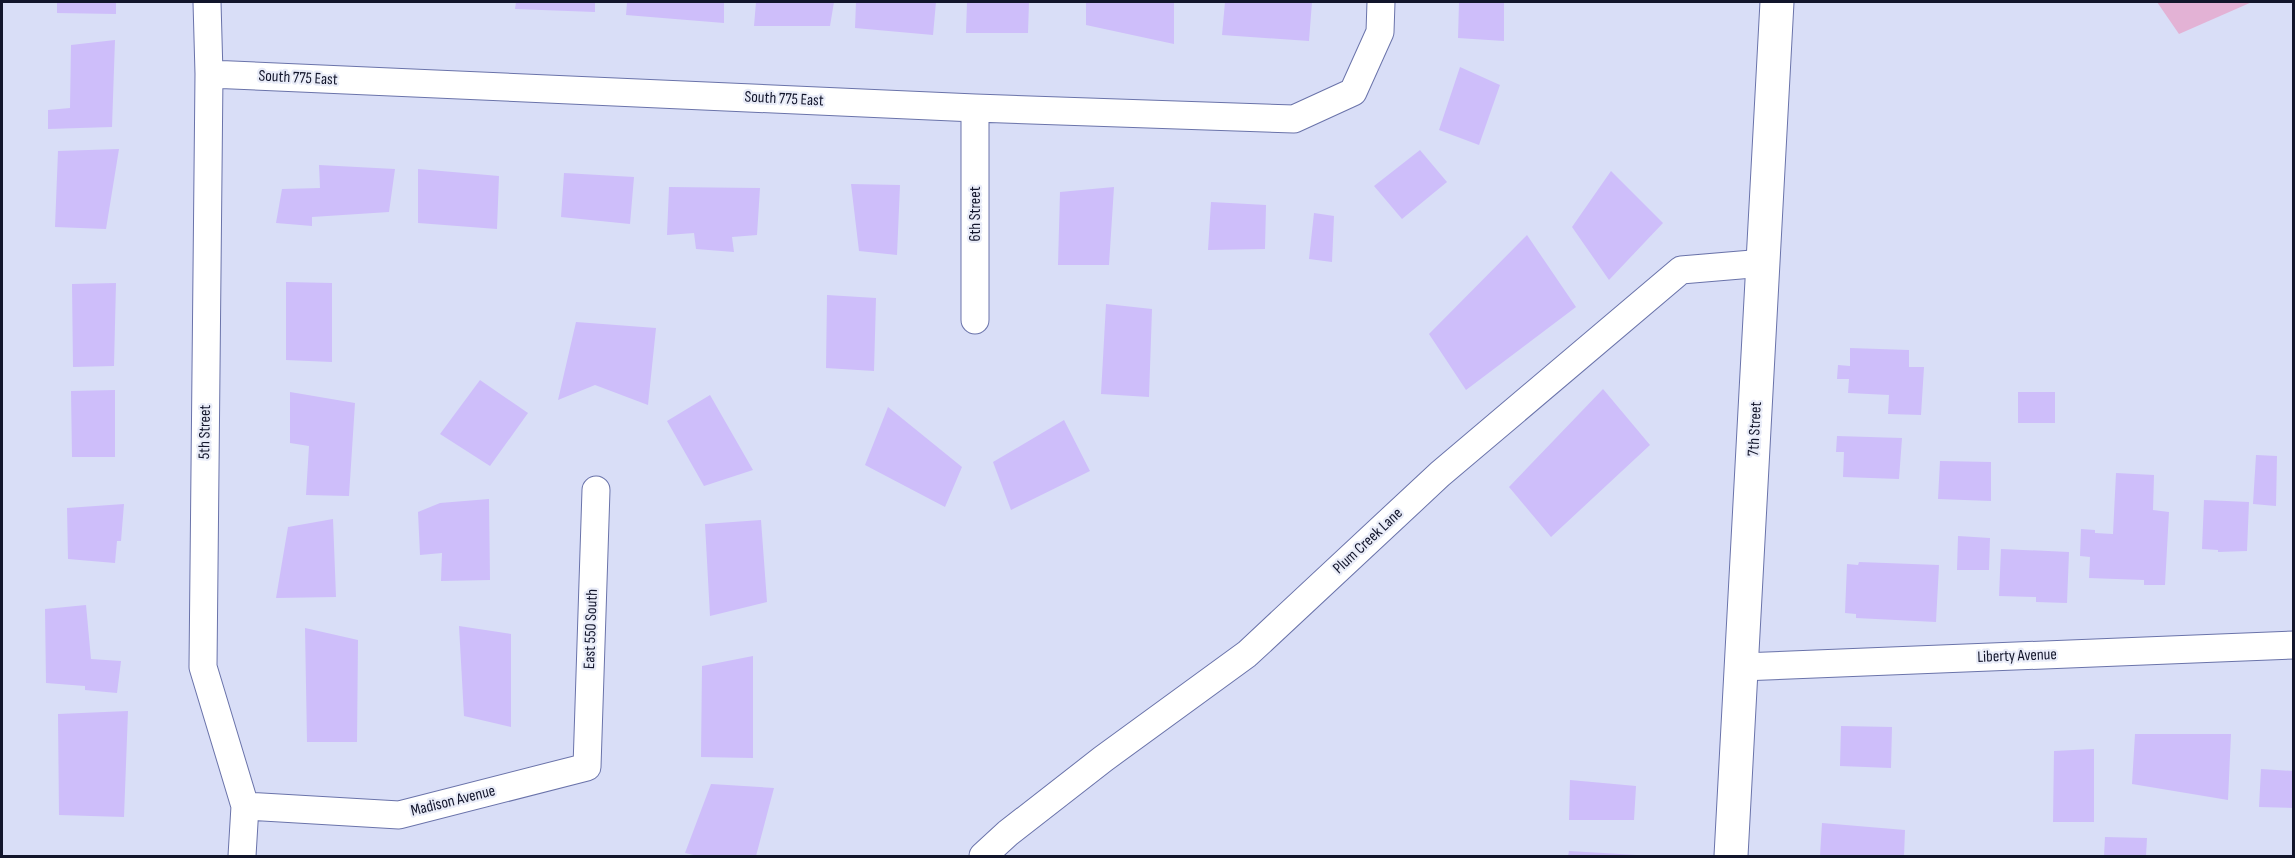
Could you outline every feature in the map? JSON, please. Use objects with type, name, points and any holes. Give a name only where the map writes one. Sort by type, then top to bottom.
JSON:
[{"type":"street","name":"5th Street","points":[[207,2],[209,74],[203,668],[245,806],[242,856]]},
{"type":"street","name":"South 775 East","points":[[209,74],[975,108],[1294,119],[1353,92],[1380,32],[1381,2]]},
{"type":"street","name":"7th Street","points":[[1731,856],[1778,2]]},
{"type":"street","name":"6th Street","points":[[975,108],[975,320]]},
{"type":"street","name":"Plum Creek Lane","points":[[983,856],[1008,833],[1103,759],[1247,654],[1440,474],[1681,270],[1764,263]]},
{"type":"street","name":"East 550 South","points":[[587,767],[596,490]]},
{"type":"street","name":"Liberty Avenue","points":[[1742,667],[2294,645]]},
{"type":"street","name":"Madison Avenue","points":[[245,806],[399,815],[587,767]]},
{"type":"shaded area","points":[[2157,2],[2252,2],[2179,34]]},
{"type":"building","points":[[57,2],[116,2],[116,14],[57,13]]},
{"type":"building","points":[[516,2],[595,2],[595,12],[515,9]]},
{"type":"building","points":[[627,2],[724,2],[724,23],[626,15]]},
{"type":"building","points":[[756,2],[834,2],[830,26],[754,26]]},
{"type":"building","points":[[856,2],[936,2],[933,35],[855,28]]},
{"type":"building","points":[[967,2],[1029,2],[1028,33],[966,33]]},
{"type":"building","points":[[1086,2],[1174,2],[1174,44],[1086,25]]},
{"type":"building","points":[[1225,2],[1312,2],[1309,41],[1222,35]]},
{"type":"building","points":[[1459,2],[1504,2],[1504,41],[1458,38]]},
{"type":"building","points":[[115,40],[112,127],[48,129],[48,110],[70,108],[71,45]]},
{"type":"building","points":[[1460,67],[1500,85],[1479,145],[1439,130]]},
{"type":"building","points":[[119,149],[106,229],[55,227],[58,151]]},
{"type":"building","points":[[1420,150],[1447,182],[1402,219],[1374,186]]},
{"type":"building","points":[[319,165],[395,169],[389,212],[312,217],[312,226],[276,223],[282,189],[320,188]]},
{"type":"building","points":[[418,169],[499,176],[497,229],[418,223]]},
{"type":"building","points":[[1611,171],[1663,223],[1609,280],[1572,227]]},
{"type":"building","points":[[564,173],[634,177],[630,224],[561,217]]},
{"type":"building","points":[[851,184],[900,185],[897,255],[859,251]]},
{"type":"building","points":[[669,187],[760,188],[757,235],[732,237],[734,252],[696,249],[694,233],[667,235]]},
{"type":"building","points":[[1114,187],[1109,265],[1058,265],[1060,192]]},
{"type":"building","points":[[1211,202],[1266,205],[1265,249],[1208,250]]},
{"type":"building","points":[[1314,213],[1334,216],[1332,262],[1309,259]]},
{"type":"building","points":[[1527,235],[1576,307],[1466,390],[1429,334]]},
{"type":"building","points":[[286,282],[332,283],[332,362],[286,360]]},
{"type":"building","points":[[116,283],[114,366],[73,367],[72,284]]},
{"type":"building","points":[[827,295],[876,298],[874,371],[826,368]]},
{"type":"building","points":[[1106,304],[1152,309],[1149,397],[1101,394]]},
{"type":"building","points":[[576,322],[656,328],[648,405],[595,385],[558,400]]},
{"type":"building","points":[[1850,348],[1909,350],[1909,367],[1924,367],[1921,415],[1888,414],[1889,395],[1848,393],[1849,379],[1837,379],[1838,365],[1850,366]]},
{"type":"building","points":[[480,380],[528,413],[490,466],[440,434]]},
{"type":"building","points":[[1603,389],[1650,445],[1551,537],[1509,487]]},
{"type":"building","points":[[115,390],[115,457],[72,457],[71,391]]},
{"type":"building","points":[[290,392],[355,403],[349,496],[306,495],[309,446],[290,443]]},
{"type":"building","points":[[2018,392],[2055,392],[2055,423],[2018,423]]},
{"type":"building","points":[[710,395],[753,470],[704,486],[667,421]]},
{"type":"building","points":[[888,407],[962,467],[945,507],[865,465]]},
{"type":"building","points":[[1064,420],[1090,471],[1011,510],[993,462]]},
{"type":"building","points":[[1837,436],[1902,438],[1899,479],[1843,477],[1844,452],[1836,452]]},
{"type":"building","points":[[2256,455],[2277,456],[2276,506],[2253,504]]},
{"type":"building","points":[[1940,461],[1991,462],[1991,501],[1938,499]]},
{"type":"building","points":[[2116,473],[2154,475],[2153,510],[2169,512],[2165,585],[2144,585],[2144,580],[2089,578],[2090,557],[2080,556],[2081,529],[2113,534]]},
{"type":"building","points":[[489,499],[490,580],[441,581],[442,553],[420,555],[418,512],[440,503]]},
{"type":"building","points":[[2204,500],[2249,502],[2247,551],[2218,552],[2218,550],[2202,549]]},
{"type":"building","points":[[124,504],[121,541],[117,541],[115,563],[68,559],[67,508]]},
{"type":"building","points":[[333,519],[336,597],[276,598],[288,527]]},
{"type":"building","points":[[761,520],[767,602],[710,616],[705,524]]},
{"type":"building","points":[[1958,536],[1990,538],[1989,570],[1957,570]]},
{"type":"building","points":[[2001,549],[2069,552],[2067,603],[2036,602],[2036,597],[1999,596]]},
{"type":"building","points":[[1859,562],[1939,565],[1936,622],[1856,618],[1856,614],[1845,613],[1847,564],[1858,565]]},
{"type":"building","points":[[86,605],[91,659],[121,661],[117,693],[85,690],[85,686],[46,683],[45,609]]},
{"type":"building","points":[[459,626],[511,634],[511,727],[464,716]]},
{"type":"building","points":[[305,628],[358,640],[357,742],[307,742]]},
{"type":"building","points":[[753,656],[753,758],[701,757],[702,666]]},
{"type":"building","points":[[128,711],[124,817],[59,815],[58,714]]},
{"type":"building","points":[[1841,726],[1892,727],[1891,768],[1840,766]]},
{"type":"building","points":[[2135,734],[2231,734],[2228,800],[2132,784]]},
{"type":"building","points":[[2094,749],[2094,822],[2053,822],[2054,751]]},
{"type":"building","points":[[2261,769],[2294,771],[2294,808],[2259,807]]},
{"type":"building","points":[[1570,780],[1636,786],[1634,820],[1569,820]]},
{"type":"building","points":[[711,784],[774,788],[756,856],[698,856],[685,853]]},
{"type":"building","points":[[1822,823],[1905,830],[1904,856],[1820,856]]},
{"type":"building","points":[[2105,837],[2147,838],[2146,856],[2104,856]]},
{"type":"building","points":[[1569,851],[1637,855],[1637,856],[1568,856]]}]
